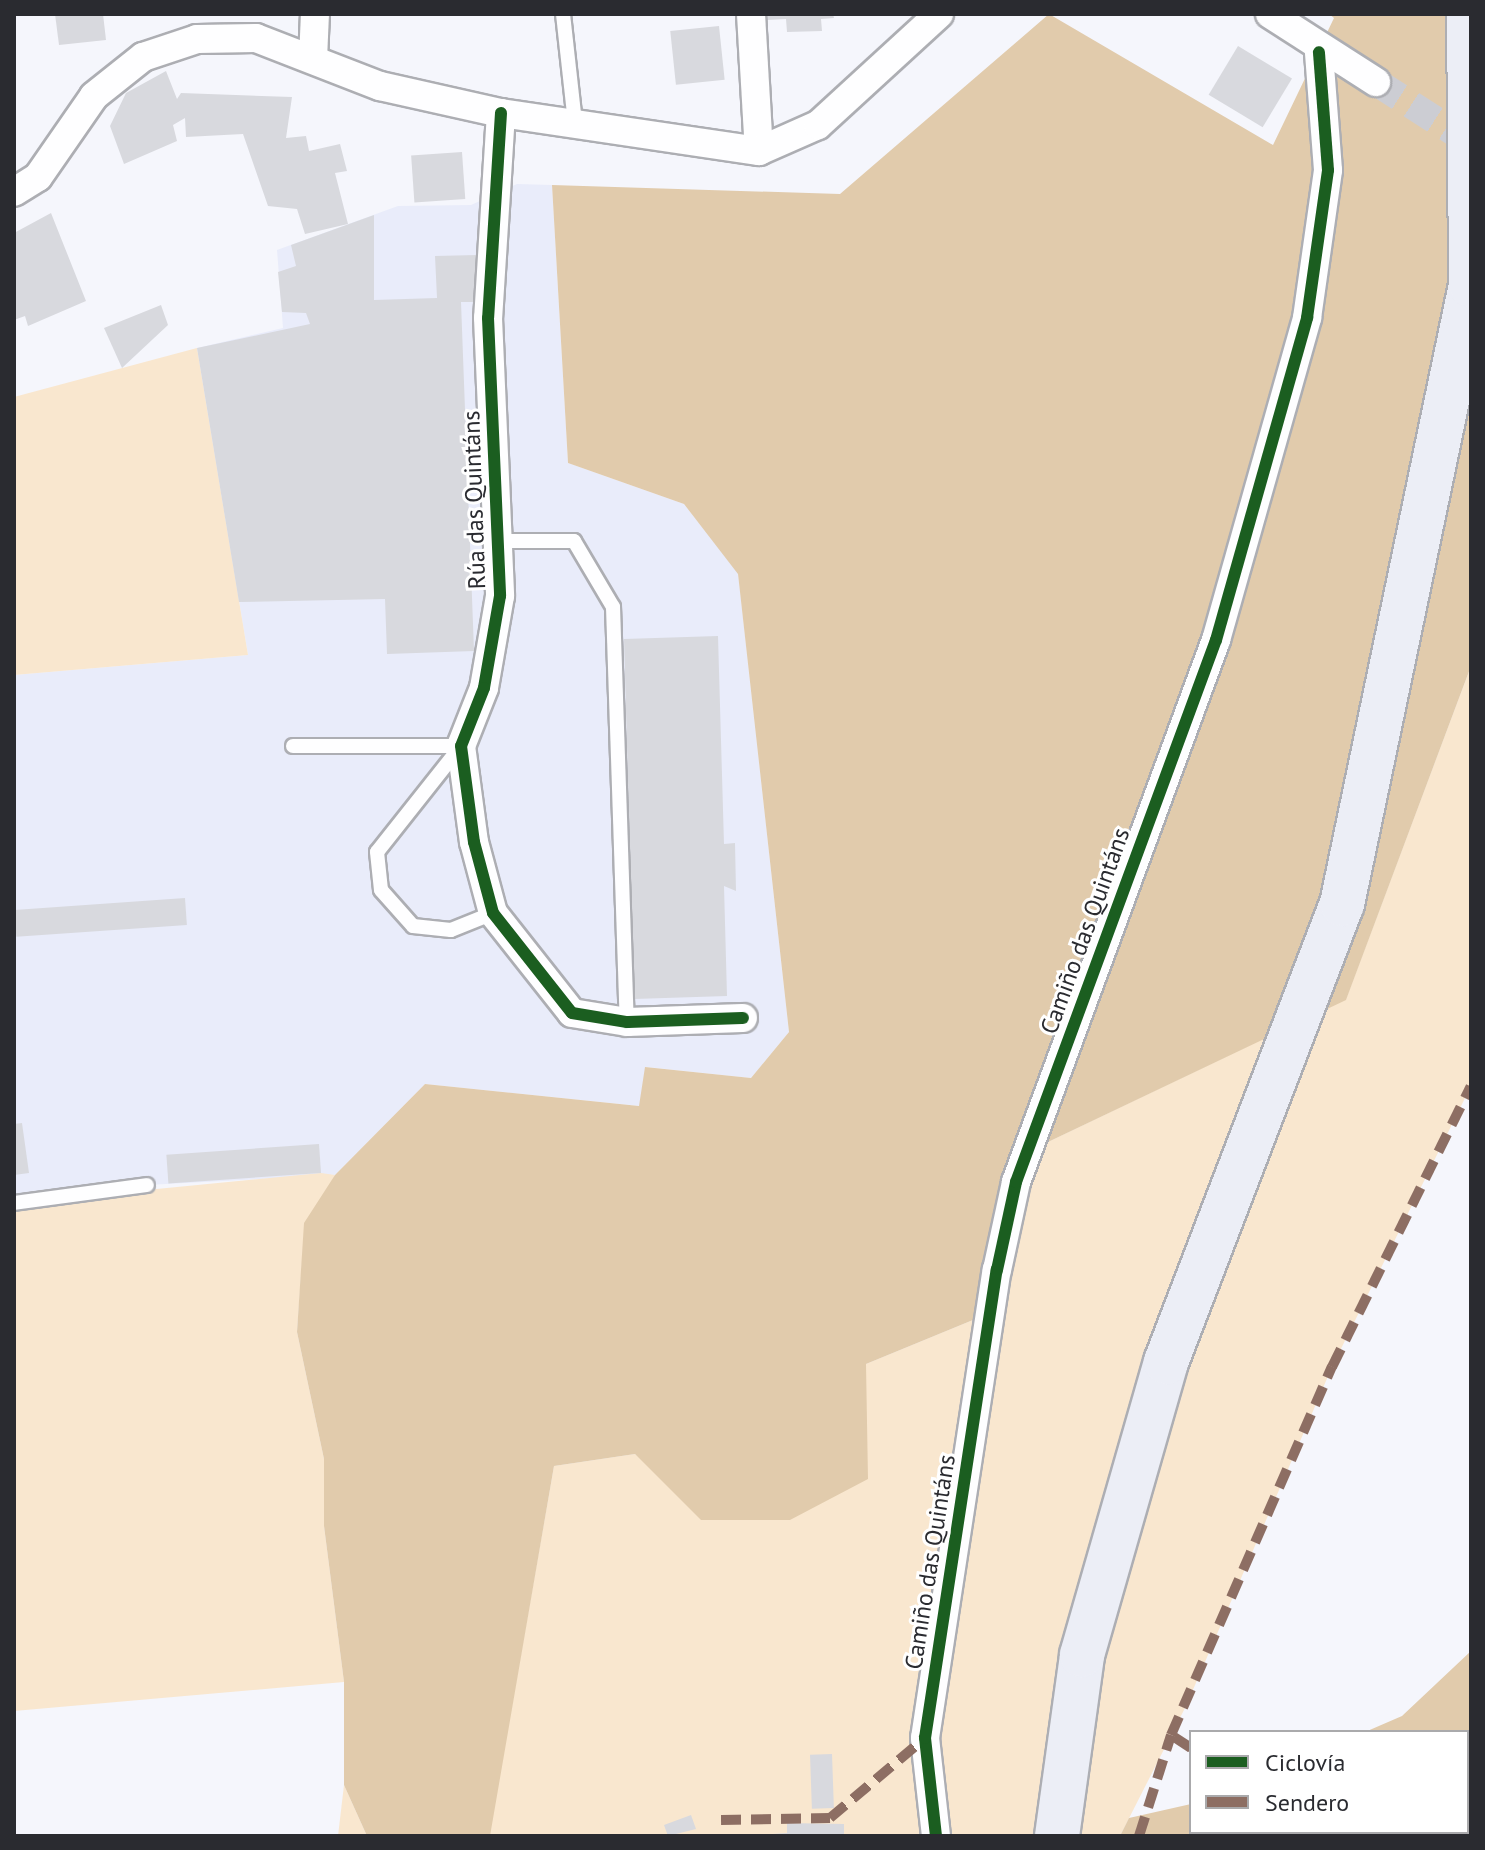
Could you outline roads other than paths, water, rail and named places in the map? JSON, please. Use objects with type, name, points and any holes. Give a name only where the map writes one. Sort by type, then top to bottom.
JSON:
[{"type":"highway","points":[[1057,1836],[1082,1655],[1166,1362],[1342,904],[1471,285],[1469,14]]},
{"type":"street","points":[[313,59],[315,14]]},
{"type":"street","points":[[751,14],[759,151]]},
{"type":"street","points":[[14,192],[38,177],[94,96],[143,57],[229,38],[256,38],[380,86],[501,113],[759,151],[818,125],[939,14]]},
{"type":"street","points":[[1270,14],[1319,52],[1376,82]]},
{"type":"street","name":"Camiño das Quintáns","points":[[936,1836],[925,1738],[997,1270],[1016,1182],[1216,640],[1307,318],[1328,170],[1319,52]]},
{"type":"street","name":"Rúa das Quintáns","points":[[501,113],[488,318],[500,596],[490,657],[461,746],[493,913],[572,1013],[627,1022],[743,1018]]},
{"type":"lane","points":[[563,14],[575,123]]},
{"type":"lane","points":[[498,541],[574,541],[613,607],[627,1022]]},
{"type":"lane","points":[[293,746],[461,746]]},
{"type":"lane","points":[[461,746],[377,852],[381,890],[413,926],[451,930],[493,913]]},
{"type":"lane","points":[[14,1203],[147,1185]]},
{"type":"tunnel","points":[[1376,82],[1471,143]]}]
